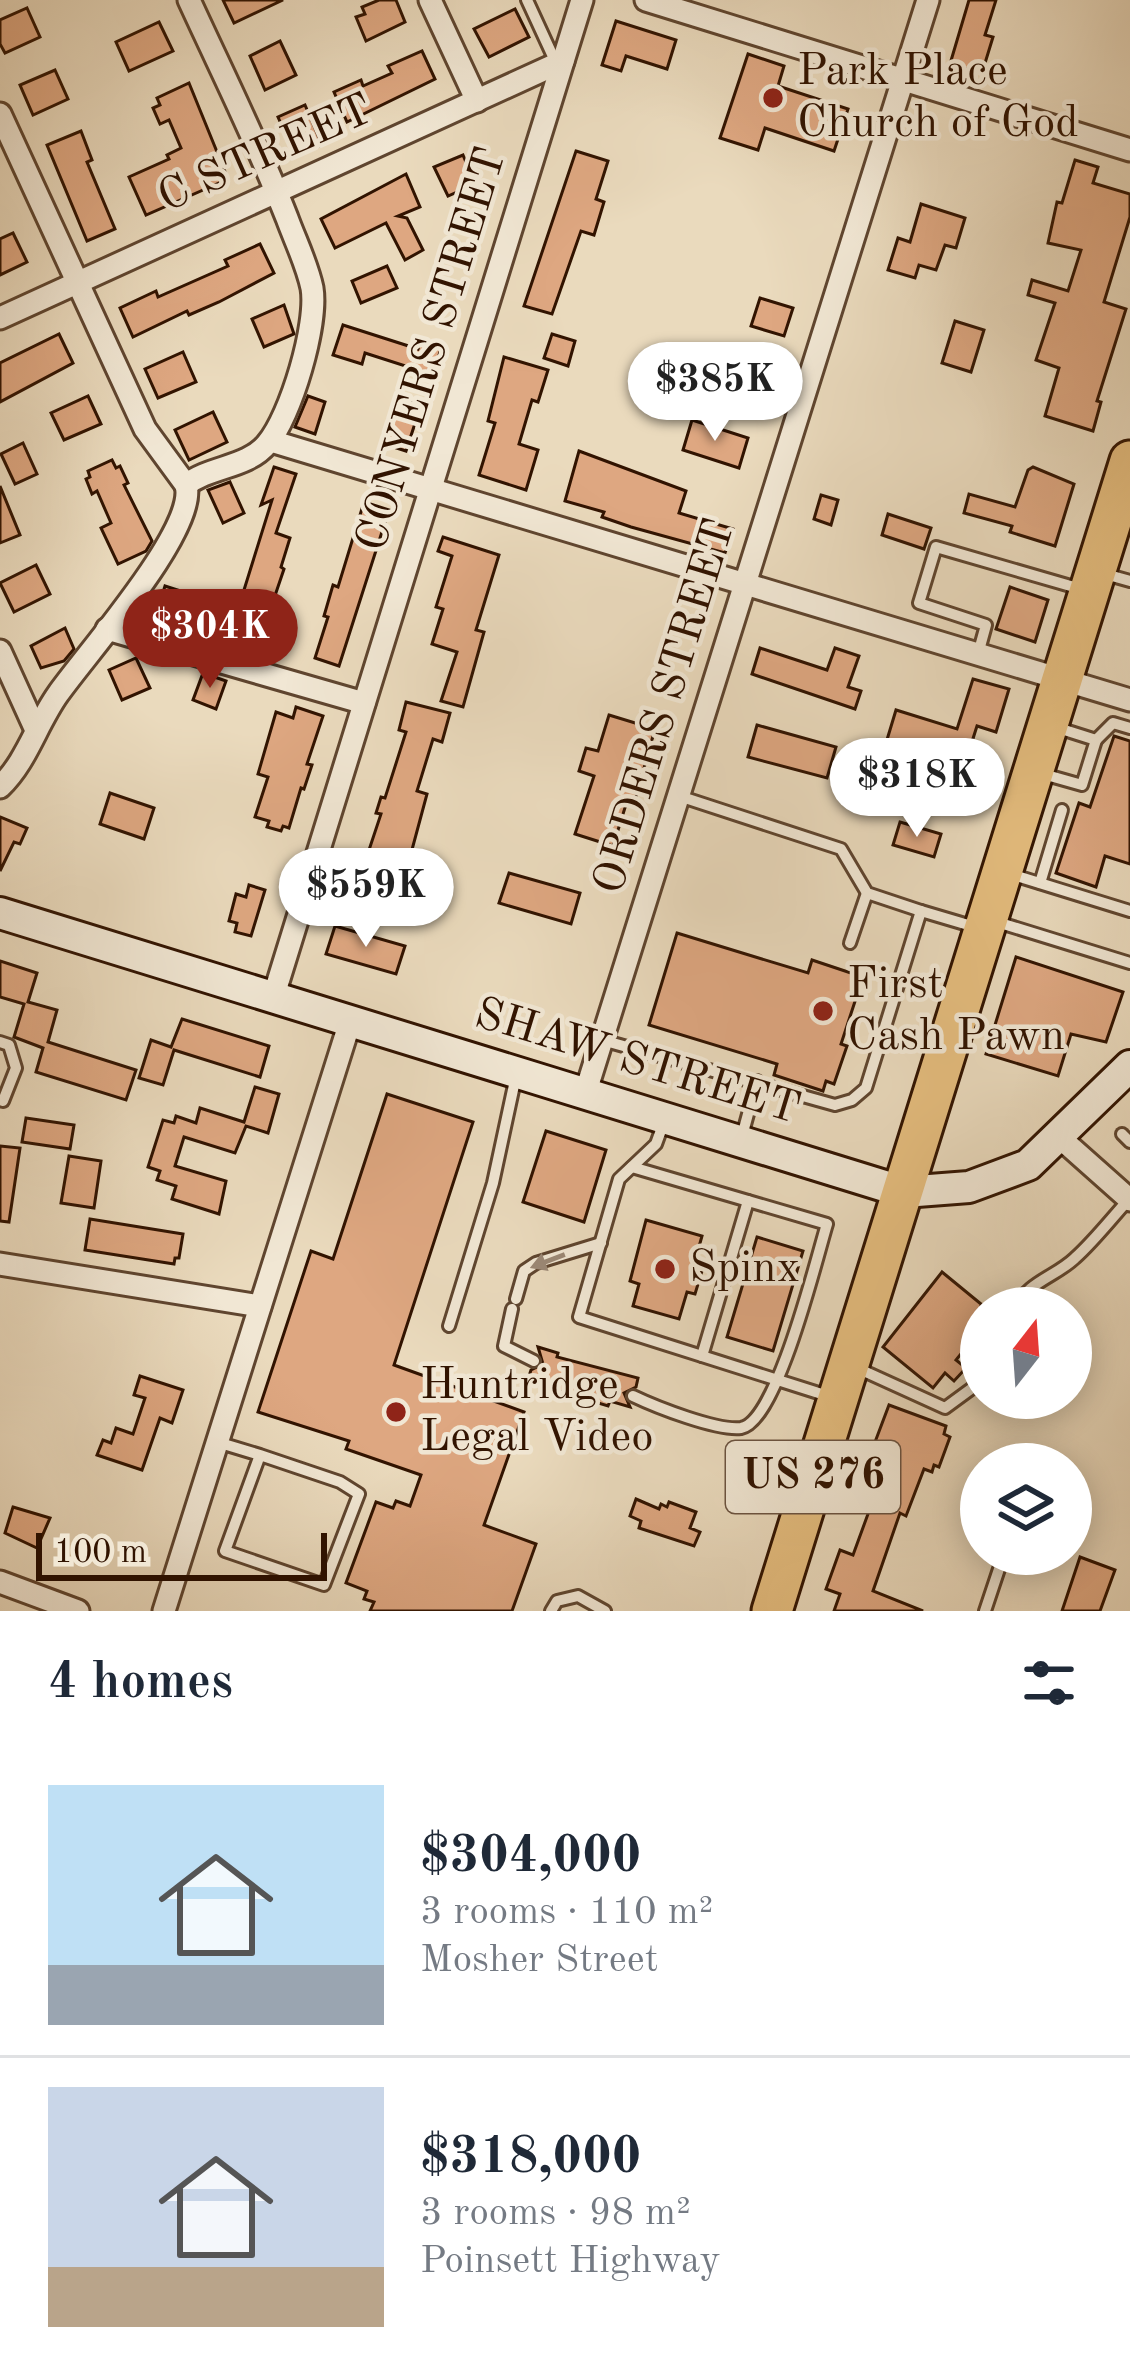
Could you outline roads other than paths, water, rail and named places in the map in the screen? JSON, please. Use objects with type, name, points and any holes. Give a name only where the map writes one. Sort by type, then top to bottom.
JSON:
[{"type":"highway","name":"US 276","points":[[772,1611],[987,924],[1021,878],[1034,771],[1063,679],[1105,582],[1126,489]]},
{"type":"street","points":[[186,484],[253,456],[271,441],[286,410],[313,314],[310,280],[276,192],[189,0]]},
{"type":"street","points":[[430,0],[477,101]]},
{"type":"street","name":"CONYERS STREET","points":[[273,998],[582,0]]},
{"type":"street","points":[[646,0],[1130,150]]},
{"type":"street","name":"ORDERS STREET","points":[[585,1094],[928,0]]},
{"type":"street","name":"C STREET","points":[[0,318],[560,62]]},
{"type":"street","points":[[0,114],[146,429],[186,484],[188,494],[176,532],[35,728],[23,763],[0,788]]},
{"type":"street","points":[[271,441],[1125,698]]},
{"type":"street","points":[[107,629],[364,703]]},
{"type":"street","points":[[0,650],[35,728]]},
{"type":"street","name":"SHAW STREET","points":[[0,914],[904,1192]]},
{"type":"street","points":[[164,1611],[350,1022]]},
{"type":"street","points":[[904,1192],[990,1181],[1028,1165],[1130,1066]]},
{"type":"street","points":[[1058,1136],[1130,1200]]},
{"type":"street","points":[[0,1264],[260,1306]]},
{"type":"street","points":[[0,1582],[78,1611]]},
{"type":"lane","points":[[533,2],[560,62]]},
{"type":"lane","points":[[909,633],[936,547],[1105,582]]},
{"type":"lane","points":[[919,603],[986,625],[978,654]]},
{"type":"lane","points":[[1034,771],[1082,785],[1096,740],[1113,723],[1125,698]]},
{"type":"lane","points":[[1113,723],[1130,728]]},
{"type":"lane","points":[[1048,725],[1096,740]]},
{"type":"lane","points":[[679,796],[841,849],[867,892],[922,911],[1130,963]]},
{"type":"lane","points":[[1062,810],[1021,878],[1130,911]]},
{"type":"lane","points":[[850,943],[867,892]]},
{"type":"lane","points":[[602,1040],[835,1105],[852,1100],[866,1088],[922,911]]},
{"type":"lane","points":[[0,1042],[9,1045],[16,1068],[0,1100]]},
{"type":"lane","points":[[449,1326],[493,1183],[517,1073]]},
{"type":"lane","points":[[740,1142],[757,1081]]},
{"type":"lane","points":[[665,1119],[656,1144],[619,1179],[579,1317],[778,1381],[847,1369],[945,1408],[960,1397]]},
{"type":"lane","points":[[632,1166],[827,1224],[778,1381],[760,1417],[743,1428],[731,1428],[633,1396]]},
{"type":"lane","points":[[1032,1287],[1072,1262],[1130,1200]]},
{"type":"lane","points":[[702,1356],[748,1201]]},
{"type":"lane","points":[[534,1361],[504,1346],[524,1271],[601,1243]]},
{"type":"lane","points":[[217,1442],[260,1455],[340,1482],[359,1494],[324,1585],[226,1551],[260,1455]]},
{"type":"lane","points":[[985,1611],[997,1575]]},
{"type":"lane","points":[[551,1611],[565,1597],[578,1596],[605,1611]]},
{"type":"place","name":"Park Place Church of God","points":[[773,98]]},
{"type":"place","name":"First Cash Pawn","points":[[823,1011]]},
{"type":"place","name":"Spinx","points":[[665,1269]]},
{"type":"place","name":"Huntridge Legal Video","points":[[396,1412]]}]
